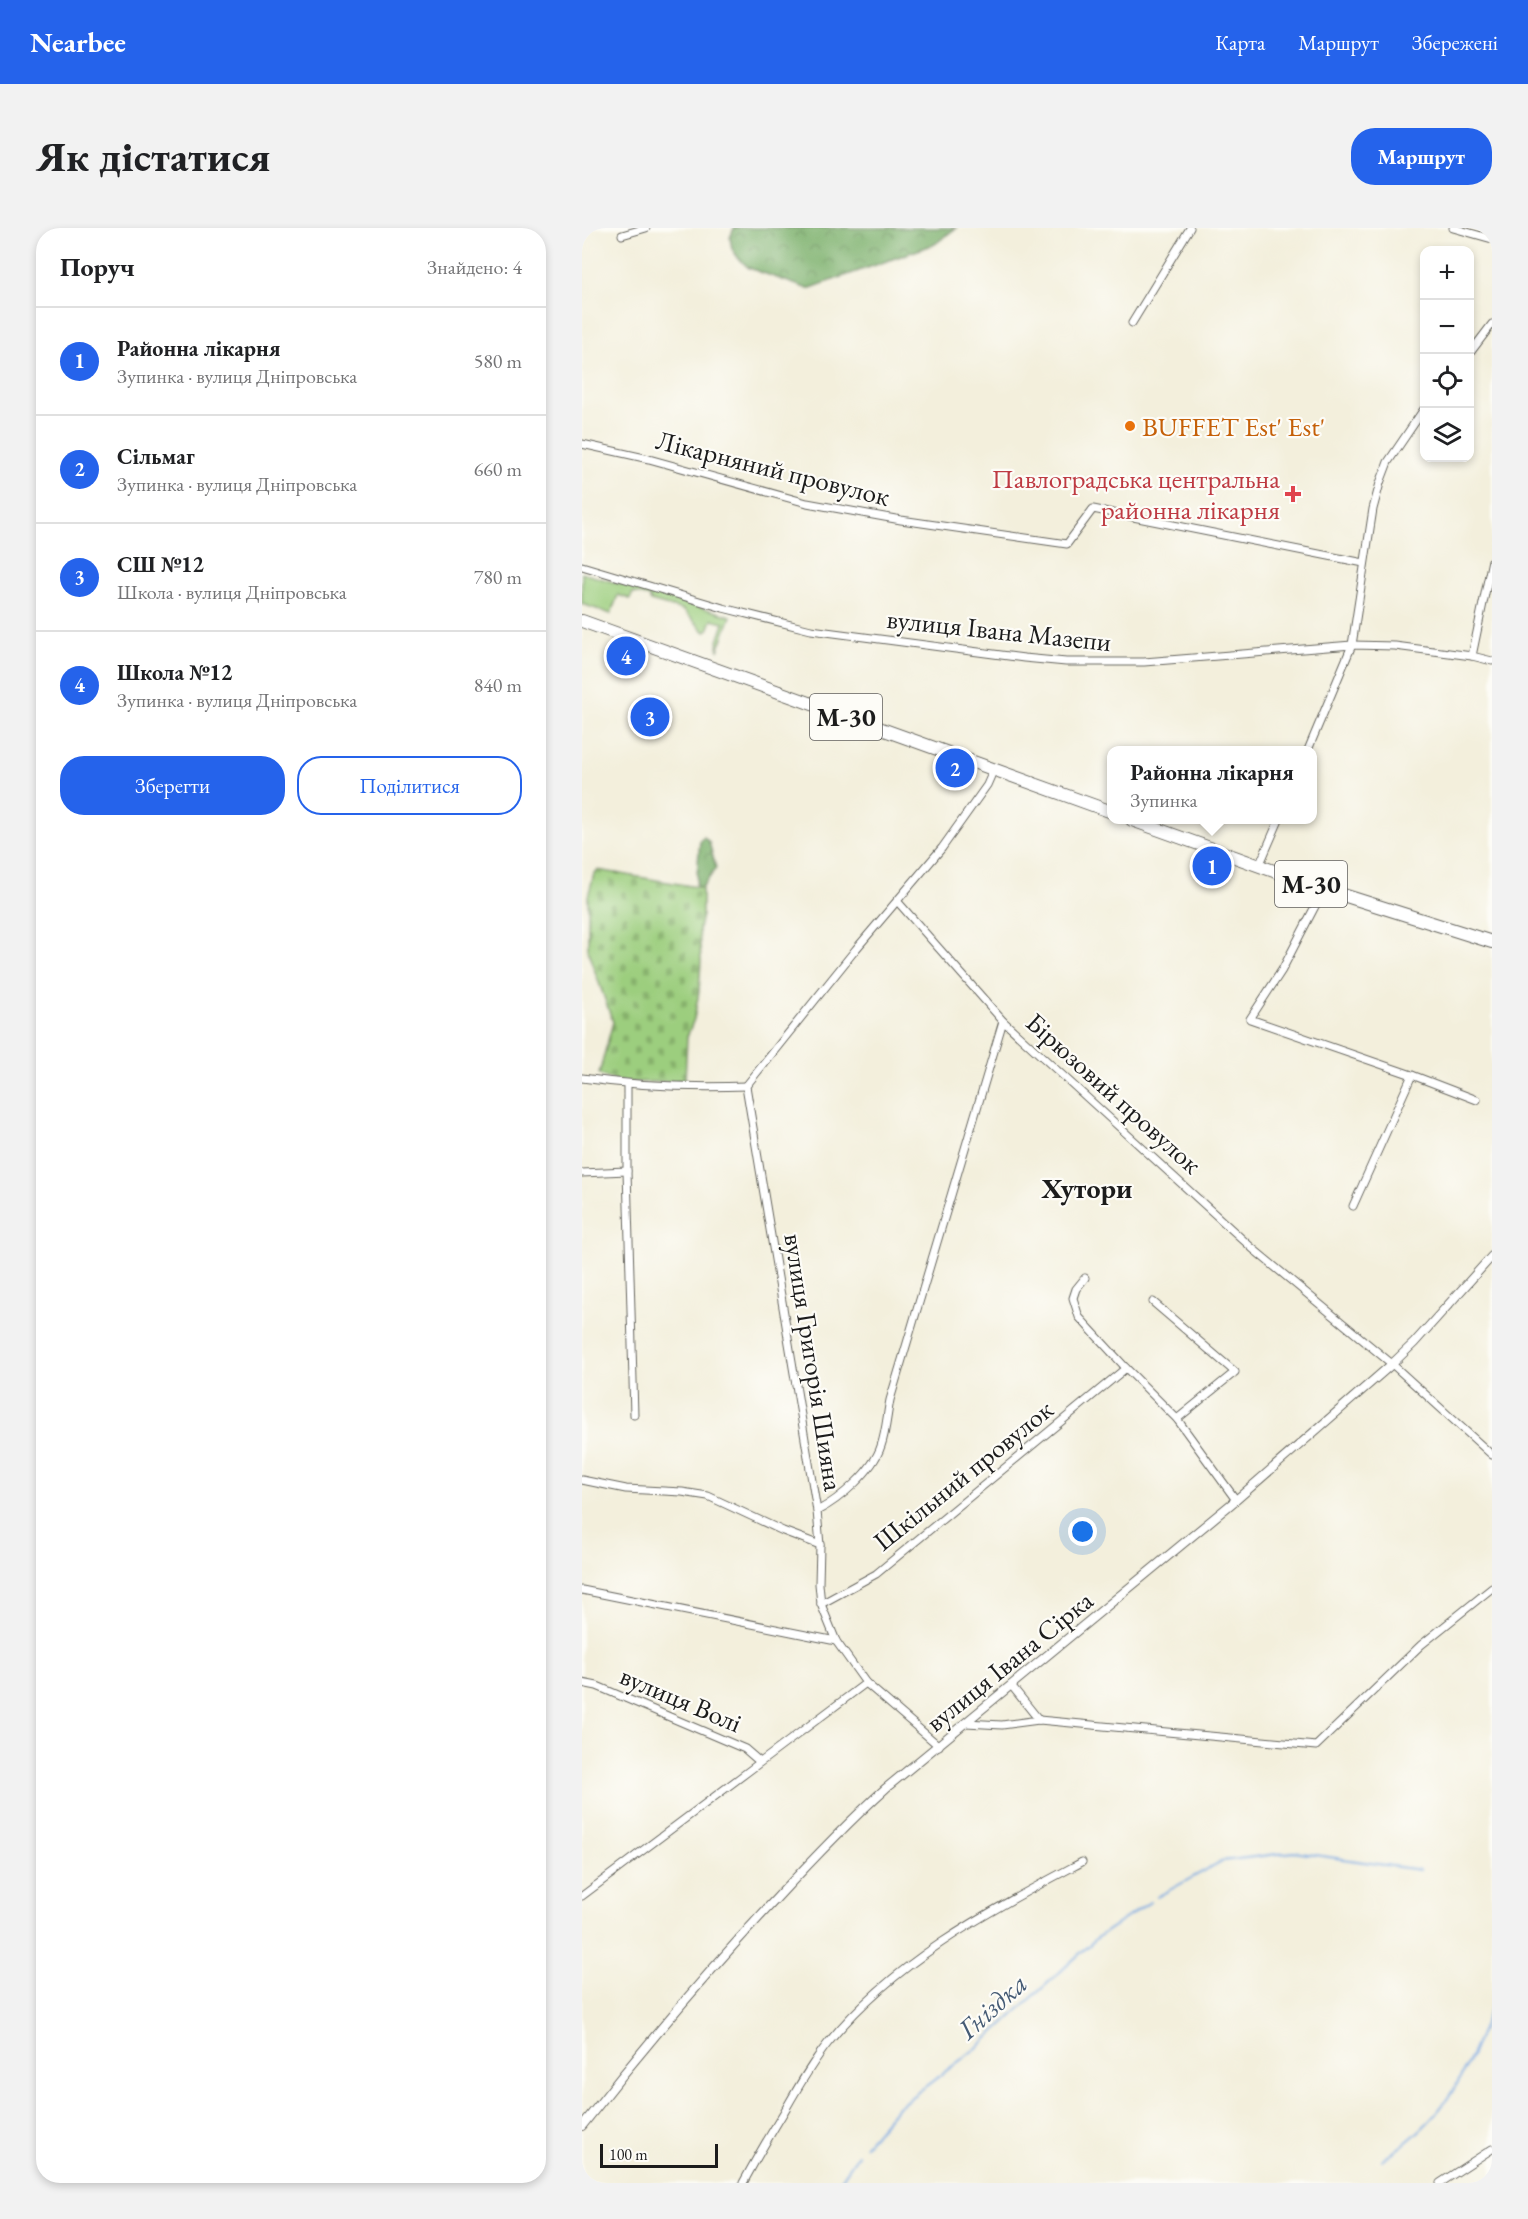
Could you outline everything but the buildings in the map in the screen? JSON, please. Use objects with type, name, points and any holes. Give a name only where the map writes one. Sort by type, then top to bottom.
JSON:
[{"type":"highway","name":"М-30","points":[[582,621],[1107,810]]},
{"type":"highway","name":"М-30","points":[[1146,824],[1324,889],[1492,942]]},
{"type":"street","points":[[622,235],[646,228]]},
{"type":"street","points":[[1132,323],[1190,228]]},
{"type":"street","points":[[1453,228],[1492,238]]},
{"type":"street","points":[[1474,348],[1492,324]]},
{"type":"street","points":[[1310,746],[1352,645],[1373,509],[1388,462],[1420,416]]},
{"type":"street","name":"Лікарняний провулок","points":[[582,444],[649,459],[807,503],[901,520],[1067,544],[1093,509],[1364,563]]},
{"type":"street","points":[[1472,656],[1492,560]]},
{"type":"street","name":"вулиця Івана Мазепи","points":[[582,566],[723,608],[811,630],[1024,658],[1066,662],[1144,662],[1352,645],[1395,646],[1472,656],[1492,661]]},
{"type":"street","points":[[582,1078],[627,1084],[691,1088],[746,1086],[856,949],[942,848],[987,785],[994,768]]},
{"type":"street","points":[[1259,866],[1277,824]]},
{"type":"street","points":[[1324,889],[1282,970],[1250,1019],[1477,1100]]},
{"type":"street","points":[[898,902],[1003,1021]]},
{"type":"street","name":"Бірюзовий провулок","points":[[817,1511],[831,1503],[867,1469],[882,1444],[893,1390],[1003,1021],[1252,1248],[1392,1364],[1492,1455]]},
{"type":"street","points":[[1353,1206],[1412,1075]]},
{"type":"street","points":[[627,1084],[627,1172],[634,1415]]},
{"type":"street","name":"вулиця Григорія Шияна","points":[[746,1086],[817,1511],[821,1604],[836,1641],[866,1683],[939,1746]]},
{"type":"street","points":[[582,1173],[627,1172]]},
{"type":"street","name":"вулиця Івана Сірка","points":[[582,2126],[714,1966],[830,1840],[886,1788],[1236,1500],[1392,1364],[1414,1343],[1492,1256]]},
{"type":"street","points":[[1085,1278],[1076,1289],[1074,1298],[1075,1308],[1082,1320],[1177,1419],[1236,1500]]},
{"type":"street","points":[[1153,1302],[1235,1372],[1177,1419]]},
{"type":"street","name":"Шкільний провулок","points":[[821,1604],[876,1574],[1126,1368]]},
{"type":"street","points":[[582,1480],[626,1489],[708,1496],[783,1531],[820,1545]]},
{"type":"street","points":[[966,1723],[1002,1725],[1040,1720],[1316,1746],[1421,1645],[1492,1588]]},
{"type":"street","points":[[582,1590],[836,1641]]},
{"type":"street","name":"вулиця Волі","points":[[582,1683],[597,1686],[745,1749],[760,1762]]},
{"type":"street","points":[[582,1896],[866,1683]]},
{"type":"street","points":[[1011,1685],[1040,1720]]},
{"type":"street","points":[[743,2183],[804,2078],[826,2044],[849,2018],[906,1968],[939,1944],[972,1922],[1082,1862]]},
{"type":"street","points":[[1440,2183],[1492,2149]]},
{"type":"green space","points":[[734,228],[956,228],[935,244],[808,289],[749,268],[732,249],[730,238]]},
{"type":"green space","points":[[582,573],[731,616],[718,651],[718,641],[724,623],[712,620],[705,632],[683,610],[650,601],[650,597],[633,593],[630,599],[618,595],[611,614],[582,604]]},
{"type":"green space","points":[[704,837],[709,842],[716,868],[702,888],[696,886],[700,840]]},
{"type":"green space","points":[[598,870],[702,888],[702,915],[699,929],[701,960],[699,992],[694,1019],[687,1037],[685,1080],[628,1082],[617,1081],[599,1074],[613,1022],[588,952],[588,896],[594,874]]},
{"type":"waterway","name":"Гніздка","points":[[1157,1897],[1222,1861],[1294,1852],[1420,1870]]},
{"type":"waterway","name":"Гніздка","points":[[865,2145],[898,2107],[978,2047],[1098,1937],[1150,1902]]},
{"type":"waterway","points":[[1382,2160],[1424,2127],[1452,2092],[1463,2073],[1492,2004]]},
{"type":"waterway","name":"Гніздка","points":[[839,2183],[858,2155]]},
{"type":"place","name":"BUFFET Est' Est'","points":[[1130,426]]},
{"type":"place","name":"Павлоградська центральна районна лікарня","points":[[1293,494]]},
{"type":"place","name":"Школа №12","points":[[626,656]]},
{"type":"place","name":"СШ №12","points":[[650,717]]},
{"type":"place","name":"Сільмаг","points":[[955,768]]},
{"type":"place","name":"Районна лікарня","points":[[1212,866]]},
{"type":"district","name":"Хутори","points":[[1087,1188]]}]
